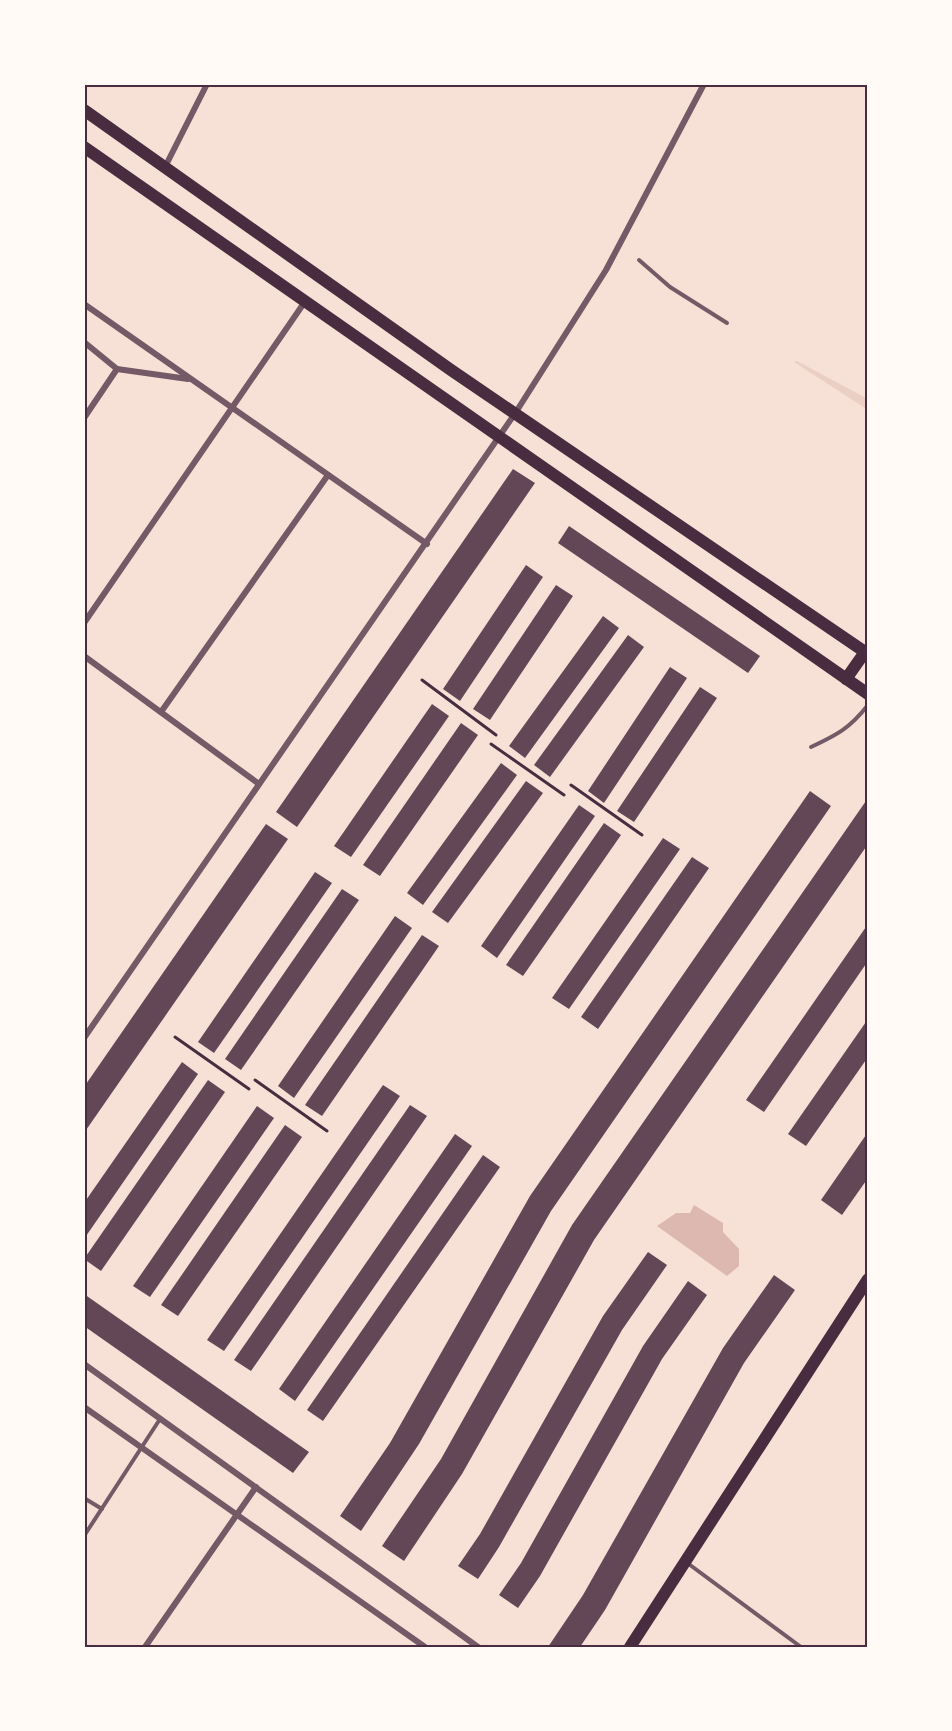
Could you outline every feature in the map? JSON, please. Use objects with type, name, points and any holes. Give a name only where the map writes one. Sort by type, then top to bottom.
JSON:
[{"type":"main road","points":[[84,110],[451,370],[516,412],[866,653],[846,679]]},
{"type":"main road","points":[[84,147],[304,303],[868,694]]},
{"type":"main road","points":[[630,1647],[868,1279]]},
{"type":"street","points":[[165,167],[207,84]]},
{"type":"street","points":[[84,1038],[516,412],[606,270],[704,84]]},
{"type":"street","points":[[84,623],[304,303]]},
{"type":"street","points":[[84,304],[427,544]]},
{"type":"street","points":[[84,342],[117,369],[192,380]]},
{"type":"street","points":[[84,418],[117,369]]},
{"type":"street","points":[[161,712],[328,475]]},
{"type":"street","points":[[84,656],[259,784]]},
{"type":"street","points":[[84,1364],[478,1647]]},
{"type":"street","points":[[84,1407],[425,1647]]},
{"type":"street","points":[[145,1647],[256,1487]]},
{"type":"lane","points":[[639,260],[670,287],[727,323]]},
{"type":"lane","points":[[811,747],[839,735],[854,724],[868,705]]},
{"type":"lane","points":[[84,1536],[160,1419]]},
{"type":"lane","points":[[84,1498],[102,1509]]},
{"type":"lane","points":[[686,1562],[801,1647]]},
{"type":"path","points":[[422,680],[496,735]]},
{"type":"path","points":[[490,744],[564,795]]},
{"type":"path","points":[[571,785],[642,835]]},
{"type":"path","points":[[175,1037],[249,1089]]},
{"type":"path","points":[[255,1080],[327,1131]]},
{"type":"shaded area","points":[[797,361],[868,399],[868,410],[794,362]]},
{"type":"shaded area","points":[[694,1205],[723,1223],[723,1232],[739,1249],[739,1266],[727,1276],[657,1226],[676,1213],[690,1213]]},
{"type":"building","points":[[513,469],[535,483],[297,827],[276,812]]},
{"type":"building","points":[[569,526],[760,656],[748,673],[558,543]]},
{"type":"building","points":[[526,565],[543,577],[460,701],[443,689]]},
{"type":"building","points":[[556,585],[573,596],[490,720],[473,709]]},
{"type":"building","points":[[603,616],[619,628],[525,758],[509,746]]},
{"type":"building","points":[[628,635],[644,647],[550,777],[534,765]]},
{"type":"building","points":[[670,667],[687,678],[604,803],[588,791]]},
{"type":"building","points":[[700,687],[717,698],[634,822],[617,811]]},
{"type":"building","points":[[432,704],[449,716],[351,857],[334,846]]},
{"type":"building","points":[[461,723],[478,735],[380,876],[363,865]]},
{"type":"building","points":[[501,763],[517,775],[423,905],[407,893]]},
{"type":"building","points":[[526,781],[543,793],[448,923],[432,912]]},
{"type":"building","points":[[810,791],[831,806],[551,1211],[419,1444],[361,1531],[340,1516],[390,1443],[530,1196]]},
{"type":"building","points":[[868,798],[868,844],[594,1240],[462,1474],[404,1561],[382,1546],[441,1459],[572,1225]]},
{"type":"building","points":[[579,805],[595,816],[497,958],[481,946]]},
{"type":"building","points":[[604,823],[621,835],[523,976],[506,965]]},
{"type":"building","points":[[266,824],[288,839],[84,1133],[84,1087]]},
{"type":"building","points":[[663,838],[680,849],[569,1009],[552,998]]},
{"type":"building","points":[[692,857],[709,868],[598,1029],[581,1017]]},
{"type":"building","points":[[315,872],[332,883],[214,1053],[198,1042]]},
{"type":"building","points":[[342,889],[359,900],[241,1070],[225,1059]]},
{"type":"building","points":[[395,916],[412,928],[294,1098],[278,1086]]},
{"type":"building","points":[[868,924],[868,961],[764,1112],[746,1100]]},
{"type":"building","points":[[422,935],[439,946],[322,1116],[305,1105]]},
{"type":"building","points":[[868,1019],[868,1057],[806,1146],[788,1134]]},
{"type":"building","points":[[182,1062],[198,1074],[84,1239],[84,1203]]},
{"type":"building","points":[[208,1080],[225,1092],[101,1271],[84,1259]]},
{"type":"building","points":[[383,1085],[400,1096],[224,1351],[207,1340]]},
{"type":"building","points":[[410,1105],[427,1116],[251,1371],[234,1360]]},
{"type":"building","points":[[257,1106],[274,1118],[150,1297],[133,1286]]},
{"type":"building","points":[[285,1125],[302,1137],[178,1316],[161,1305]]},
{"type":"building","points":[[868,1132],[868,1178],[842,1215],[821,1200]]},
{"type":"building","points":[[455,1134],[472,1146],[295,1401],[279,1389]]},
{"type":"building","points":[[483,1155],[500,1167],[323,1421],[307,1410]]},
{"type":"building","points":[[648,1252],[667,1265],[622,1330],[499,1547],[478,1579],[458,1566],[480,1534],[603,1316]]},
{"type":"building","points":[[774,1275],[795,1290],[744,1363],[605,1610],[580,1647],[548,1647],[583,1595],[723,1348]]},
{"type":"building","points":[[688,1281],[707,1295],[662,1359],[540,1576],[518,1608],[499,1595],[521,1563],[643,1346]]},
{"type":"building","points":[[84,1294],[309,1452],[293,1473],[84,1326]]}]
